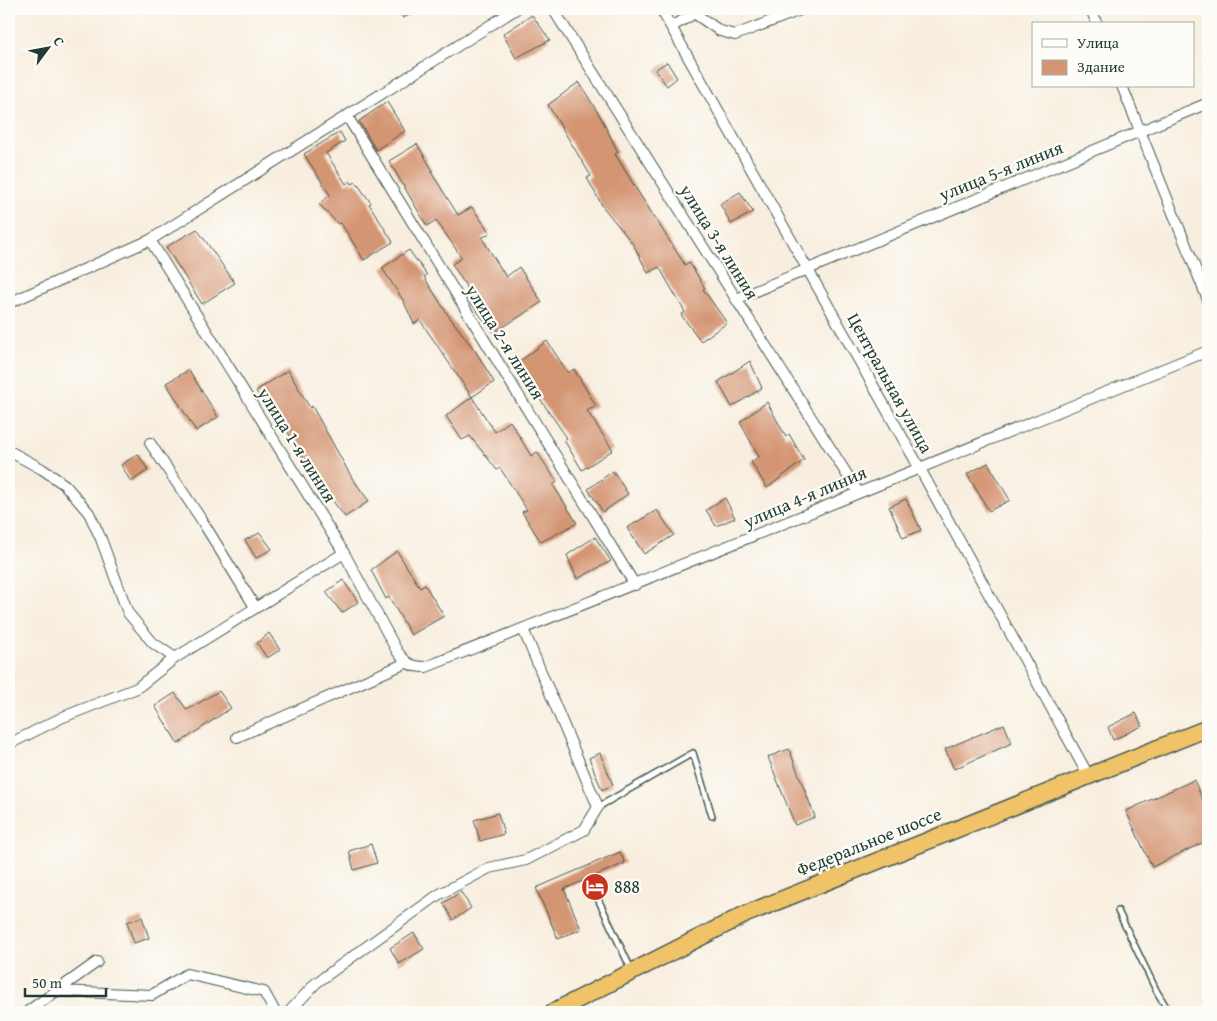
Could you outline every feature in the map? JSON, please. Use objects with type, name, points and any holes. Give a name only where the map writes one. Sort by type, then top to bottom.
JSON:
[{"type":"highway","name":"Федеральное шоссе","points":[[553,1012],[746,914],[1208,728]]},
{"type":"street","points":[[9,303],[150,240],[516,9]]},
{"type":"street","name":"улица 3-я линия","points":[[553,9],[858,492]]},
{"type":"street","name":"Центральная улица","points":[[661,9],[919,467],[1088,775]]},
{"type":"street","points":[[671,27],[698,11],[720,31],[735,35],[803,9]]},
{"type":"street","points":[[1091,9],[1096,22]]},
{"type":"street","points":[[1123,88],[1208,300]]},
{"type":"street","name":"улица 5-я линия","points":[[736,299],[1208,103]]},
{"type":"street","name":"улица 2-я линия","points":[[347,116],[635,585]]},
{"type":"street","name":"улица 1-я линия","points":[[150,240],[344,553],[397,651],[410,665]]},
{"type":"street","name":"улица 4-я линия","points":[[237,737],[410,665],[426,667],[635,585],[919,467],[1208,351]]},
{"type":"street","points":[[150,443],[202,519],[255,607]]},
{"type":"street","points":[[9,451],[66,485],[89,514],[101,539],[128,613],[153,643],[175,658]]},
{"type":"street","points":[[9,744],[63,717],[137,688],[175,658],[344,553]]},
{"type":"street","points":[[289,1012],[316,983],[438,895],[489,868],[526,860],[584,830],[598,807],[523,629]]},
{"type":"street","points":[[28,1012],[97,962]]},
{"type":"street","points":[[58,991],[152,996],[187,974],[264,992],[275,1012]]},
{"type":"lane","points":[[598,807],[693,753],[712,816]]},
{"type":"lane","points":[[598,899],[632,971]]},
{"type":"lane","points":[[1118,911],[1152,983],[1169,1012]]},
{"type":"building","points":[[397,9],[420,9],[403,18]]},
{"type":"building","points":[[532,15],[550,40],[516,58],[503,34]]},
{"type":"building","points":[[667,62],[677,78],[667,86],[655,70]]},
{"type":"building","points":[[579,82],[600,116],[618,152],[615,154],[635,187],[685,265],[689,262],[705,288],[703,289],[727,323],[701,341],[681,315],[685,312],[659,267],[648,273],[633,244],[603,207],[587,178],[591,176],[548,105]]},
{"type":"building","points":[[387,102],[405,131],[376,150],[359,121]]},
{"type":"building","points":[[340,132],[345,141],[326,153],[346,184],[350,181],[352,184],[356,182],[371,203],[369,204],[393,242],[364,260],[341,223],[338,224],[319,204],[330,195],[304,154]]},
{"type":"building","points":[[417,144],[433,171],[431,172],[458,215],[472,207],[490,233],[482,238],[506,277],[519,267],[542,302],[494,333],[470,302],[474,299],[452,264],[462,258],[436,220],[427,226],[389,161]]},
{"type":"building","points":[[740,192],[753,212],[731,224],[720,204]]},
{"type":"building","points":[[197,229],[235,283],[202,304],[166,247]]},
{"type":"building","points":[[409,250],[427,275],[424,277],[448,315],[476,352],[494,382],[472,397],[420,320],[414,324],[403,300],[382,268]]},
{"type":"building","points":[[547,341],[568,373],[574,369],[596,406],[587,411],[613,450],[582,470],[564,440],[567,438],[516,364]]},
{"type":"building","points":[[750,361],[762,388],[732,407],[718,382]]},
{"type":"building","points":[[189,370],[218,417],[196,431],[166,383]]},
{"type":"building","points":[[288,370],[310,408],[312,406],[352,478],[369,501],[345,517],[320,484],[279,418],[275,420],[256,391]]},
{"type":"building","points":[[472,397],[495,432],[510,421],[531,456],[537,452],[557,482],[553,485],[577,523],[541,542],[522,512],[527,510],[500,468],[497,470],[470,436],[462,440],[446,416]]},
{"type":"building","points":[[767,402],[786,437],[789,434],[804,460],[767,488],[751,462],[759,457],[740,422]]},
{"type":"building","points":[[138,454],[148,470],[131,482],[121,465]]},
{"type":"building","points":[[988,463],[1010,500],[989,511],[967,474]]},
{"type":"building","points":[[613,471],[628,494],[603,512],[588,489]]},
{"type":"building","points":[[725,498],[735,518],[716,526],[706,510]]},
{"type":"building","points":[[906,499],[921,530],[903,538],[889,507]]},
{"type":"building","points":[[657,510],[674,535],[644,554],[627,528]]},
{"type":"building","points":[[260,533],[272,549],[256,558],[245,540]]},
{"type":"building","points":[[595,537],[611,561],[577,579],[567,555]]},
{"type":"building","points":[[397,551],[420,588],[425,585],[444,616],[411,635],[389,597],[386,599],[371,570]]},
{"type":"building","points":[[343,580],[358,602],[342,613],[326,592]]},
{"type":"building","points":[[269,633],[280,650],[267,658],[257,643]]},
{"type":"building","points":[[219,691],[231,708],[178,744],[155,706],[175,693],[187,710]]},
{"type":"building","points":[[1136,713],[1142,726],[1113,740],[1108,727]]},
{"type":"building","points":[[1004,724],[1012,743],[954,769],[945,749]]},
{"type":"building","points":[[789,749],[815,817],[795,825],[768,757]]},
{"type":"building","points":[[600,753],[613,785],[602,790],[589,758]]},
{"type":"building","points":[[1194,780],[1208,812],[1208,840],[1152,867],[1126,811]]},
{"type":"building","points":[[498,813],[504,834],[480,841],[474,820]]},
{"type":"building","points":[[371,844],[377,863],[354,870],[349,851]]},
{"type":"building","points":[[620,852],[625,863],[564,889],[581,929],[558,939],[536,888]]},
{"type":"building","points":[[461,892],[471,908],[453,920],[443,903]]},
{"type":"building","points":[[142,917],[149,938],[134,943],[127,922]]},
{"type":"building","points":[[414,933],[424,949],[399,964],[390,948]]},
{"type":"place","name":"888","points":[[595,887]]}]
